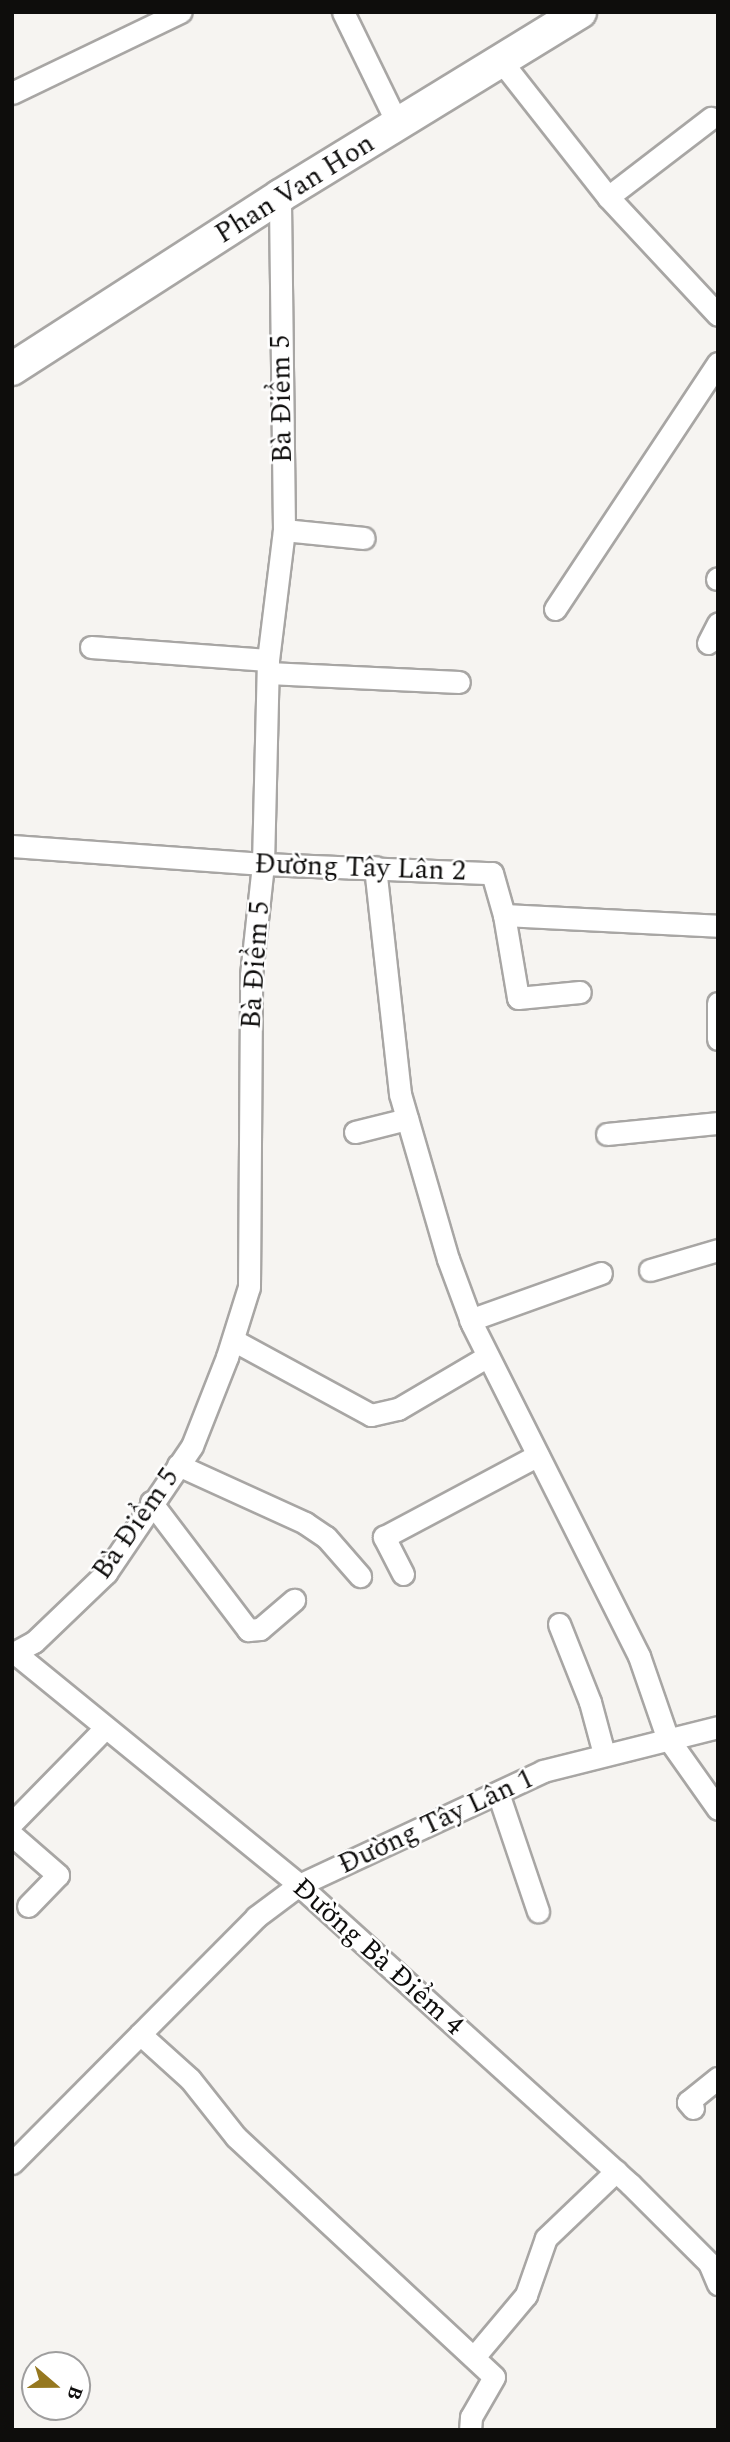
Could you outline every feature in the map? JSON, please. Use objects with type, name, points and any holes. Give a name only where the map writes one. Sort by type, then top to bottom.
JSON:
[{"type":"main road","name":"Phan Van Hon","points":[[12,369],[280,196],[580,12]]},
{"type":"street","points":[[12,93],[180,12]]},
{"type":"street","points":[[343,12],[398,125]]},
{"type":"street","points":[[501,61],[608,197],[713,302]]},
{"type":"street","points":[[608,197],[711,118]]},
{"type":"street","name":"Bà Điểm 5","points":[[14,1653],[34,1642],[106,1573],[151,1502],[192,1446],[233,1340],[248,1287],[251,975],[262,864],[268,666],[284,530],[280,196]]},
{"type":"street","points":[[555,609],[718,363]]},
{"type":"street","points":[[284,530],[364,538]]},
{"type":"street","points":[[709,643],[718,623]]},
{"type":"street","points":[[90,647],[268,666],[459,682]]},
{"type":"street","name":"Đường Tây Lân 2","points":[[12,846],[262,864],[492,873],[504,915]]},
{"type":"street","points":[[375,867],[398,1083],[470,1320],[639,1656],[667,1737],[718,1809]]},
{"type":"street","points":[[580,992],[518,998],[504,915],[718,926]]},
{"type":"street","points":[[718,1003],[718,1039]]},
{"type":"street","points":[[355,1132],[407,1119]]},
{"type":"street","points":[[607,1134],[718,1123]]},
{"type":"street","points":[[650,1270],[718,1250]]},
{"type":"street","points":[[470,1320],[601,1273]]},
{"type":"street","points":[[233,1340],[371,1415],[398,1409],[488,1356]]},
{"type":"street","points":[[403,1574],[384,1537],[538,1455]]},
{"type":"street","points":[[178,1465],[305,1523],[326,1537],[360,1576]]},
{"type":"street","points":[[151,1502],[248,1630],[260,1629],[295,1601]]},
{"type":"street","points":[[559,1624],[590,1702],[604,1754]]},
{"type":"street","name":"Đường Bà Điểm 4","points":[[14,1653],[299,1885],[616,2171],[709,2263],[718,2284]]},
{"type":"street","name":"Đường Tây Lân 1","points":[[12,2163],[257,1917],[299,1885],[543,1771],[667,1737],[718,1727]]},
{"type":"street","points":[[12,1823],[105,1728]]},
{"type":"street","points":[[498,1793],[538,1911]]},
{"type":"street","points":[[12,1835],[58,1875],[27,1906]]},
{"type":"street","points":[[140,2034],[190,2079],[236,2137],[495,2377],[471,2417],[470,2430]]},
{"type":"street","points":[[693,2108],[688,2102],[718,2078]]},
{"type":"street","points":[[474,2357],[526,2295],[546,2238],[616,2171]]}]
